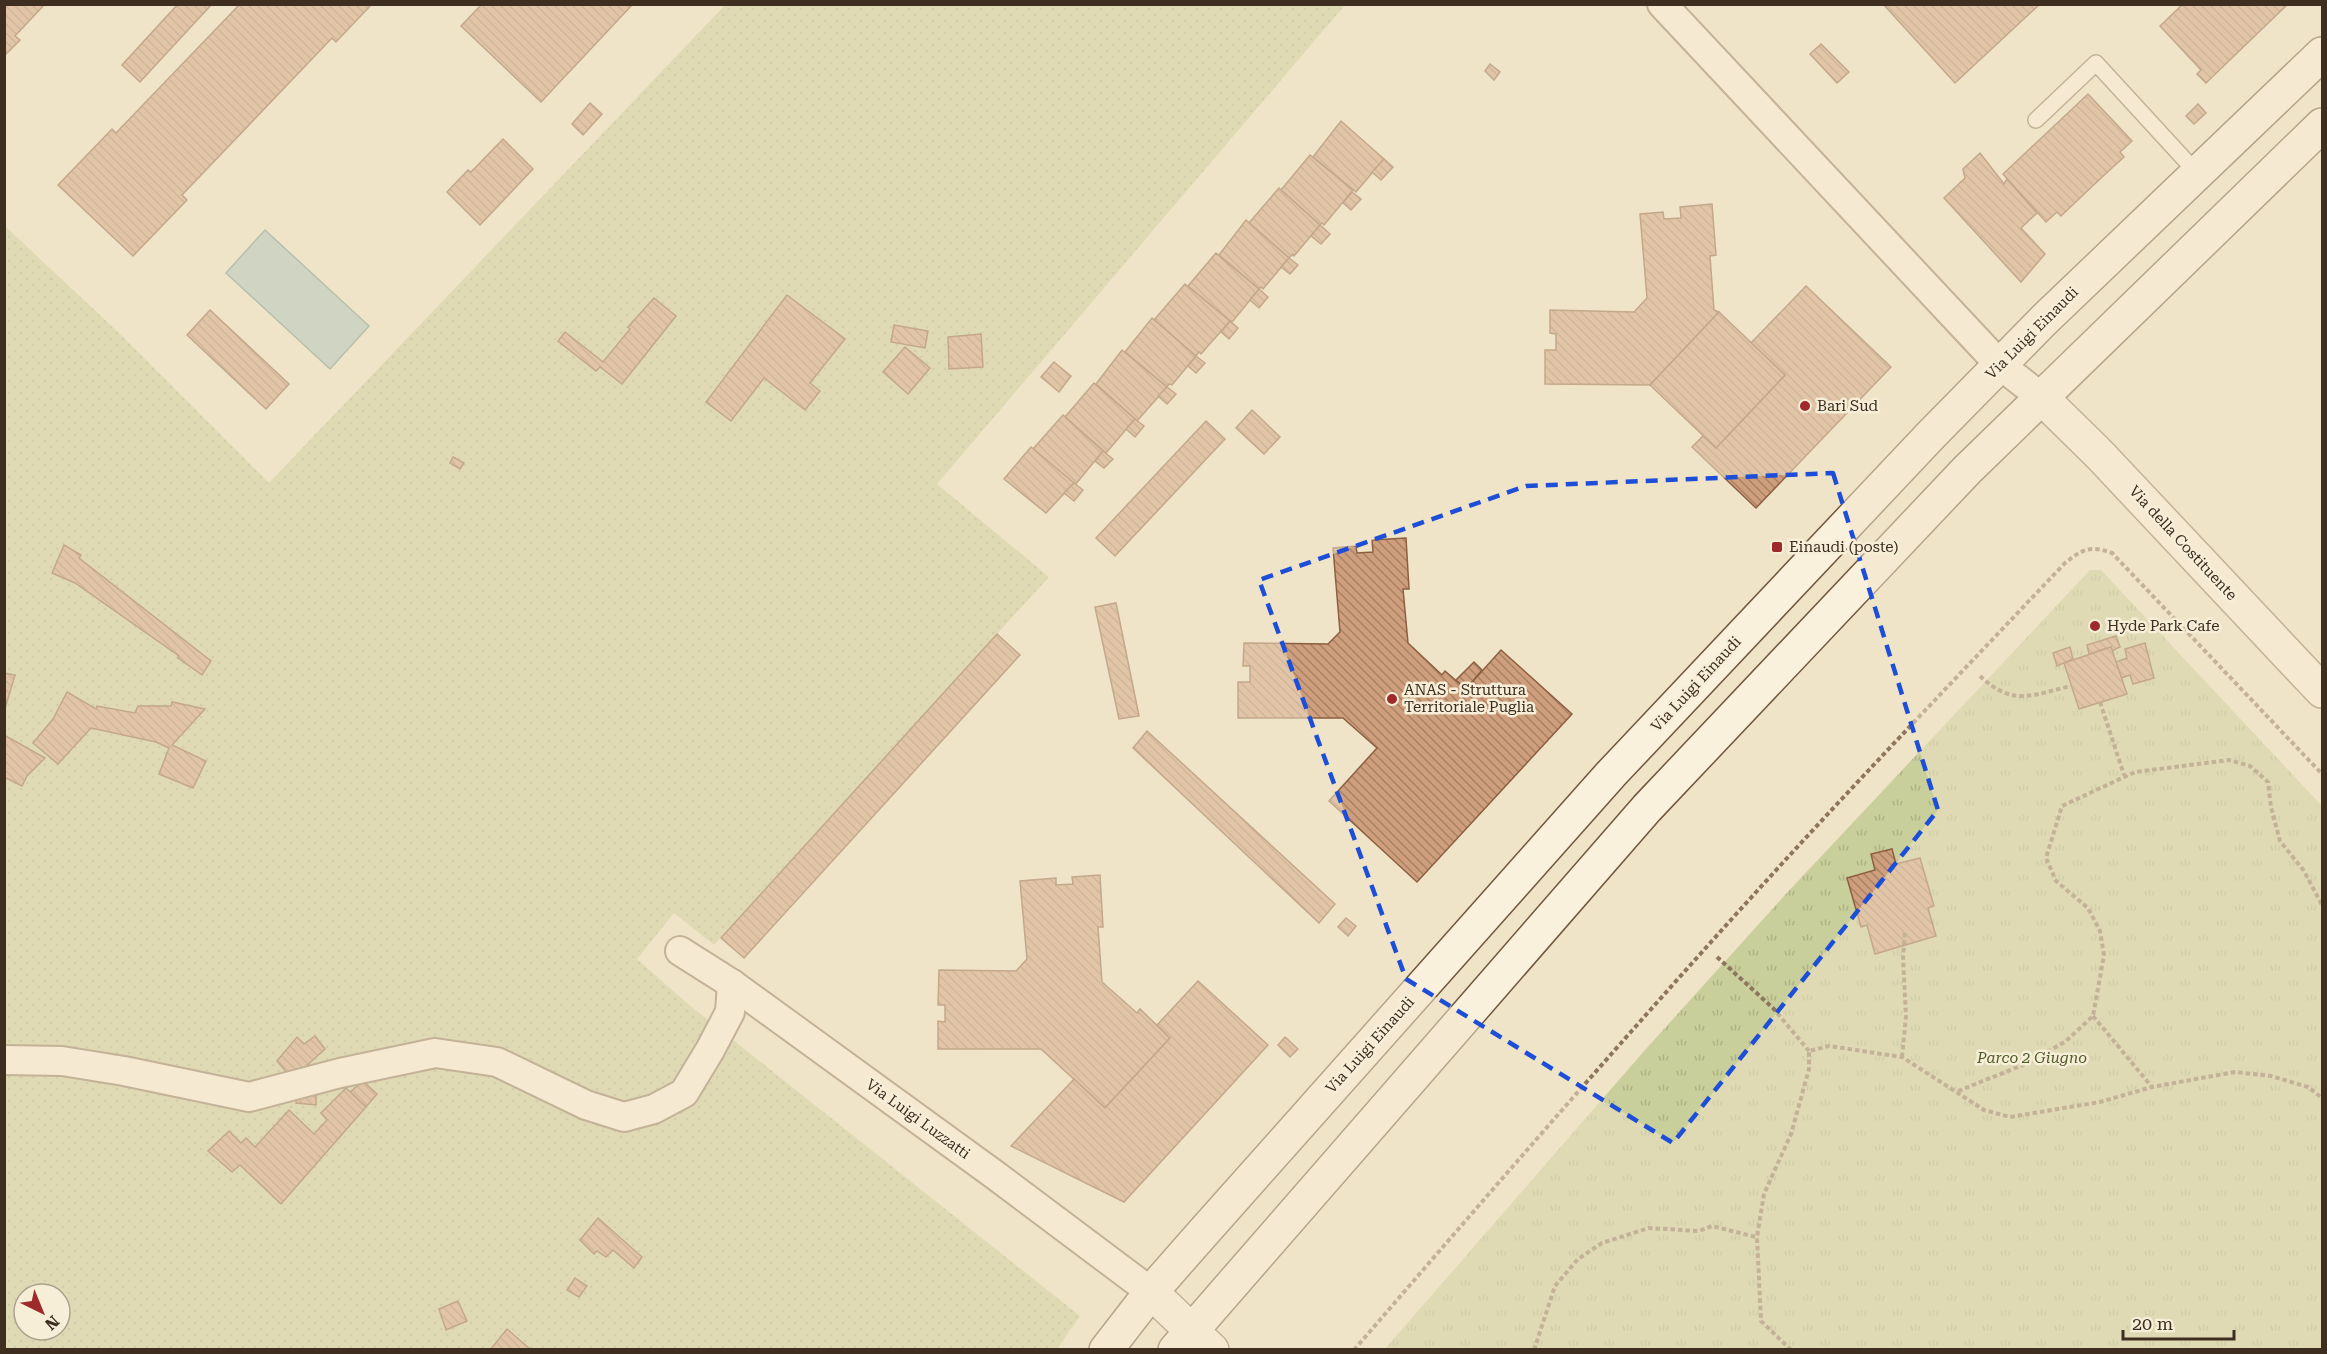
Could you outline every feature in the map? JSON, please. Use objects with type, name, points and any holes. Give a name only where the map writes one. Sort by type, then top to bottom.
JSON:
[{"type":"main road","name":"Via Luigi Einaudi","points":[[1106,1350],[1151,1292],[1611,774],[1931,435],[2044,320],[2322,54]]},
{"type":"main road","points":[[1151,1292],[1193,1343],[1647,808],[1967,470],[2322,124]]},
{"type":"main road","name":"Via della Costituente","points":[[2041,397],[2100,455],[2322,691]]},
{"type":"street","points":[[1662,4],[2000,365],[2041,397]]},
{"type":"street","name":"Via Luigi Luzzatti","points":[[680,951],[732,984],[995,1175],[1151,1292]]},
{"type":"street","points":[[4,1060],[62,1062],[93,1066],[249,1097],[340,1073],[435,1053],[497,1062],[586,1105],[624,1117],[654,1109],[684,1093],[730,1012],[732,984]]},
{"type":"lane","points":[[2036,120],[2096,63],[2197,173]]},
{"type":"path","points":[[1354,1350],[1527,1149],[1748,901],[2065,562],[2082,550],[2098,548],[2112,553],[2322,774]]},
{"type":"path","points":[[1980,676],[2001,693],[2019,696],[2071,686]]},
{"type":"path","points":[[2100,702],[2124,775]]},
{"type":"path","points":[[1957,1092],[2028,1063],[2066,1041],[2093,1016],[2104,955],[2100,931],[2088,908],[2056,881],[2046,858],[2062,806],[2124,775],[2159,767],[2229,760],[2250,766],[2268,782],[2271,807],[2280,841],[2304,871],[2322,905]]},
{"type":"path","points":[[1902,1057],[1906,1016],[1902,958],[1905,930]]},
{"type":"path","points":[[1717,957],[1773,1008],[1809,1051],[1809,1069],[1791,1134],[1764,1194],[1756,1237],[1761,1321],[1791,1350]]},
{"type":"path","points":[[2093,1016],[2152,1087]]},
{"type":"path","points":[[1809,1051],[1830,1046],[1902,1057],[1984,1110],[2010,1117],[2100,1102],[2152,1087],[2235,1072],[2271,1076],[2308,1087],[2322,1098]]},
{"type":"path","points":[[1534,1350],[1555,1286],[1578,1259],[1602,1243],[1649,1228],[1699,1231],[1712,1226],[1756,1237]]},
{"type":"highlighted area","points":[[1833,473],[1938,810],[1673,1143],[1406,979],[1259,580],[1526,486]]},
{"type":"green space","points":[[725,5],[1345,5],[937,484],[1049,577],[714,945],[674,913],[637,959],[688,1004],[1080,1316],[1057,1349],[6,1350],[4,225],[121,335],[269,483]]},
{"type":"green space","name":"Parco 2 Giugno","points":[[2090,570],[2101,570],[2322,806],[2322,1349],[1384,1350],[1645,1050],[1784,896]]},
{"type":"water","points":[[265,230],[369,326],[330,369],[226,273]]},
{"type":"building","points":[[4,4],[45,4],[15,36],[20,40],[4,56]]},
{"type":"building","points":[[178,4],[212,4],[140,82],[122,65]]},
{"type":"building","points":[[240,4],[372,4],[336,42],[332,38],[182,195],[187,200],[133,256],[58,185],[112,129],[116,133]]},
{"type":"building","points":[[482,4],[633,4],[541,102],[461,26]]},
{"type":"building","points":[[1883,4],[2040,4],[1955,83]]},
{"type":"building","points":[[2183,4],[2288,4],[2206,83],[2197,74],[2201,70],[2160,26]]},
{"type":"building","points":[[1821,44],[1849,72],[1837,83],[1810,54]]},
{"type":"building","points":[[1490,64],[1500,72],[1494,80],[1485,71]]},
{"type":"building","points":[[2088,94],[2132,141],[2120,152],[2124,157],[2061,216],[2057,212],[2046,222],[2003,174]]},
{"type":"building","points":[[590,103],[602,114],[583,135],[572,124]]},
{"type":"building","points":[[2198,104],[2206,113],[2194,124],[2186,116]]},
{"type":"building","points":[[1341,121],[1384,159],[1356,192],[1313,157]]},
{"type":"building","points":[[503,139],[533,169],[480,225],[447,192],[468,170],[471,172]]},
{"type":"building","points":[[1980,153],[2004,184],[2007,179],[2037,213],[2021,228],[2045,254],[2021,282],[1944,198],[1965,178],[1963,169]]},
{"type":"building","points":[[1310,155],[1353,190],[1324,225],[1322,223],[1320,225],[1281,190]]},
{"type":"building","points":[[1384,159],[1393,167],[1381,180],[1372,172]]},
{"type":"building","points":[[1279,188],[1320,225],[1294,256],[1293,254],[1289,258],[1249,223]]},
{"type":"building","points":[[1352,192],[1361,199],[1351,210],[1343,203]]},
{"type":"building","points":[[1712,204],[1716,255],[1710,256],[1714,310],[1719,312],[1650,385],[1545,384],[1545,350],[1556,350],[1556,334],[1550,333],[1550,310],[1634,312],[1647,298],[1640,214],[1663,212],[1664,219],[1681,218],[1680,207]]},
{"type":"building","points":[[1246,220],[1289,258],[1263,289],[1261,287],[1259,289],[1219,255]]},
{"type":"building","points":[[1320,225],[1330,234],[1321,244],[1311,236]]},
{"type":"building","points":[[1216,253],[1259,289],[1233,321],[1230,321],[1188,286]]},
{"type":"building","points":[[1289,258],[1298,265],[1290,274],[1281,267]]},
{"type":"building","points":[[1185,284],[1230,321],[1201,354],[1199,352],[1196,356],[1154,320]]},
{"type":"building","name":"Bari Sud","points":[[1806,286],[1891,367],[1756,508],[1692,447],[1703,436],[1716,448],[1785,375],[1751,343]]},
{"type":"building","points":[[1259,289],[1268,297],[1259,308],[1250,300]]},
{"type":"building","points":[[787,295],[845,339],[810,383],[820,391],[805,410],[764,378],[731,421],[706,402]]},
{"type":"building","points":[[654,298],[676,316],[622,384],[600,367],[596,371],[558,341],[565,332],[603,362],[630,329],[628,327]]},
{"type":"building","points":[[210,310],[289,384],[266,409],[187,335]]},
{"type":"building","points":[[1719,312],[1785,375],[1716,448],[1650,385]]},
{"type":"building","points":[[1152,318],[1196,356],[1172,385],[1169,384],[1167,387],[1125,352]]},
{"type":"building","points":[[1230,321],[1238,328],[1229,339],[1221,332]]},
{"type":"building","points":[[894,325],[928,331],[925,348],[891,342]]},
{"type":"building","points":[[981,334],[983,367],[949,369],[948,337]]},
{"type":"building","points":[[905,347],[930,368],[908,394],[883,372]]},
{"type":"building","points":[[1122,350],[1167,387],[1137,421],[1096,384]]},
{"type":"building","points":[[1196,356],[1205,363],[1196,373],[1188,366]]},
{"type":"building","points":[[1054,362],[1071,376],[1059,392],[1041,377]]},
{"type":"building","points":[[1094,383],[1135,419],[1106,453],[1065,417]]},
{"type":"building","points":[[1167,387],[1176,394],[1167,404],[1158,396]]},
{"type":"building","points":[[1252,410],[1280,437],[1264,454],[1236,428]]},
{"type":"building","points":[[1063,415],[1103,451],[1075,485],[1033,449]]},
{"type":"building","points":[[1135,419],[1144,426],[1135,437],[1126,429]]},
{"type":"building","points":[[1206,421],[1225,439],[1115,556],[1096,538]]},
{"type":"building","points":[[1031,447],[1074,483],[1046,513],[1004,479]]},
{"type":"building","points":[[1103,451],[1113,459],[1104,468],[1095,461]]},
{"type":"building","points":[[453,457],[464,463],[460,469],[450,463]]},
{"type":"building","points":[[1074,483],[1083,490],[1074,501],[1064,493]]},
{"type":"building","points":[[1406,538],[1409,589],[1403,589],[1408,643],[1442,675],[1445,671],[1466,689],[1501,650],[1572,714],[1417,882],[1329,801],[1377,748],[1343,718],[1238,718],[1238,682],[1250,682],[1250,666],[1243,666],[1244,643],[1328,644],[1340,632],[1333,548],[1356,546],[1357,553],[1373,552],[1372,540]]},
{"type":"building","points":[[64,545],[81,555],[79,558],[211,661],[202,675],[178,658],[179,656],[75,583],[52,573]]},
{"type":"building","points":[[1116,603],[1139,716],[1119,719],[1095,607]]},
{"type":"building","points":[[997,634],[1020,655],[744,958],[721,938]]},
{"type":"building","points":[[2116,636],[2120,647],[2112,651],[2111,647],[2089,654],[2087,645]]},
{"type":"building","points":[[2145,643],[2154,678],[2133,684],[2130,675],[2121,678],[2116,662],[2127,658],[2125,649]]},
{"type":"building","points":[[2070,647],[2073,659],[2057,666],[2053,653]]},
{"type":"building","points":[[2111,647],[2127,694],[2079,709],[2064,663]]},
{"type":"building","points":[[1474,662],[1482,670],[1466,689],[1456,680]]},
{"type":"building","points":[[4,673],[15,675],[4,712]]},
{"type":"building","points":[[67,692],[96,709],[97,706],[135,713],[138,706],[171,706],[172,702],[205,709],[172,745],[206,761],[193,788],[159,774],[169,748],[156,742],[91,728],[58,764],[33,743],[53,719]]},
{"type":"building","points":[[1147,731],[1335,904],[1319,923],[1133,748]]},
{"type":"building","points":[[4,735],[45,758],[27,776],[22,786],[4,777]]},
{"type":"building","points":[[1892,849],[1896,864],[1920,858],[1934,906],[1928,908],[1936,936],[1875,954],[1867,925],[1861,927],[1847,878],[1875,870],[1871,854]]},
{"type":"building","points":[[1100,875],[1103,927],[1098,927],[1102,982],[1137,1013],[1140,1009],[1170,1038],[1105,1108],[1041,1049],[938,1049],[938,1021],[945,1022],[945,1005],[938,1005],[939,970],[1016,971],[1027,959],[1020,881],[1056,878],[1056,885],[1073,884],[1072,877]]},
{"type":"building","points":[[1346,918],[1356,926],[1348,936],[1338,927]]},
{"type":"building","points":[[1198,981],[1268,1045],[1124,1202],[1011,1146],[1074,1079],[1105,1108],[1170,1038],[1157,1025]]},
{"type":"building","points":[[315,1036],[325,1049],[292,1079],[277,1061],[297,1037],[304,1044]]},
{"type":"building","points":[[1285,1037],[1298,1049],[1290,1057],[1278,1045]]},
{"type":"building","points":[[363,1081],[377,1094],[366,1107],[350,1092]]},
{"type":"building","points":[[346,1088],[366,1107],[281,1204],[240,1165],[232,1172],[208,1151],[229,1131],[241,1143],[246,1138],[255,1147],[289,1110],[314,1134],[327,1120],[321,1113]]},
{"type":"building","points":[[316,1093],[316,1105],[296,1103],[297,1094]]},
{"type":"building","points":[[598,1218],[642,1257],[634,1268],[613,1250],[606,1257],[597,1251],[594,1254],[580,1240]]},
{"type":"building","points":[[575,1278],[587,1286],[579,1297],[567,1290]]},
{"type":"building","points":[[458,1301],[467,1321],[446,1330],[439,1309]]},
{"type":"building","points":[[507,1329],[531,1350],[490,1350]]},
{"type":"place","name":"Bari Sud","points":[[1805,406]]},
{"type":"place","name":"Einaudi (poste)","points":[[1777,547]]},
{"type":"place","name":"Hyde Park Cafe","points":[[2095,626]]},
{"type":"place","name":"ANAS - Struttura Territoriale Puglia","points":[[1392,699]]}]
